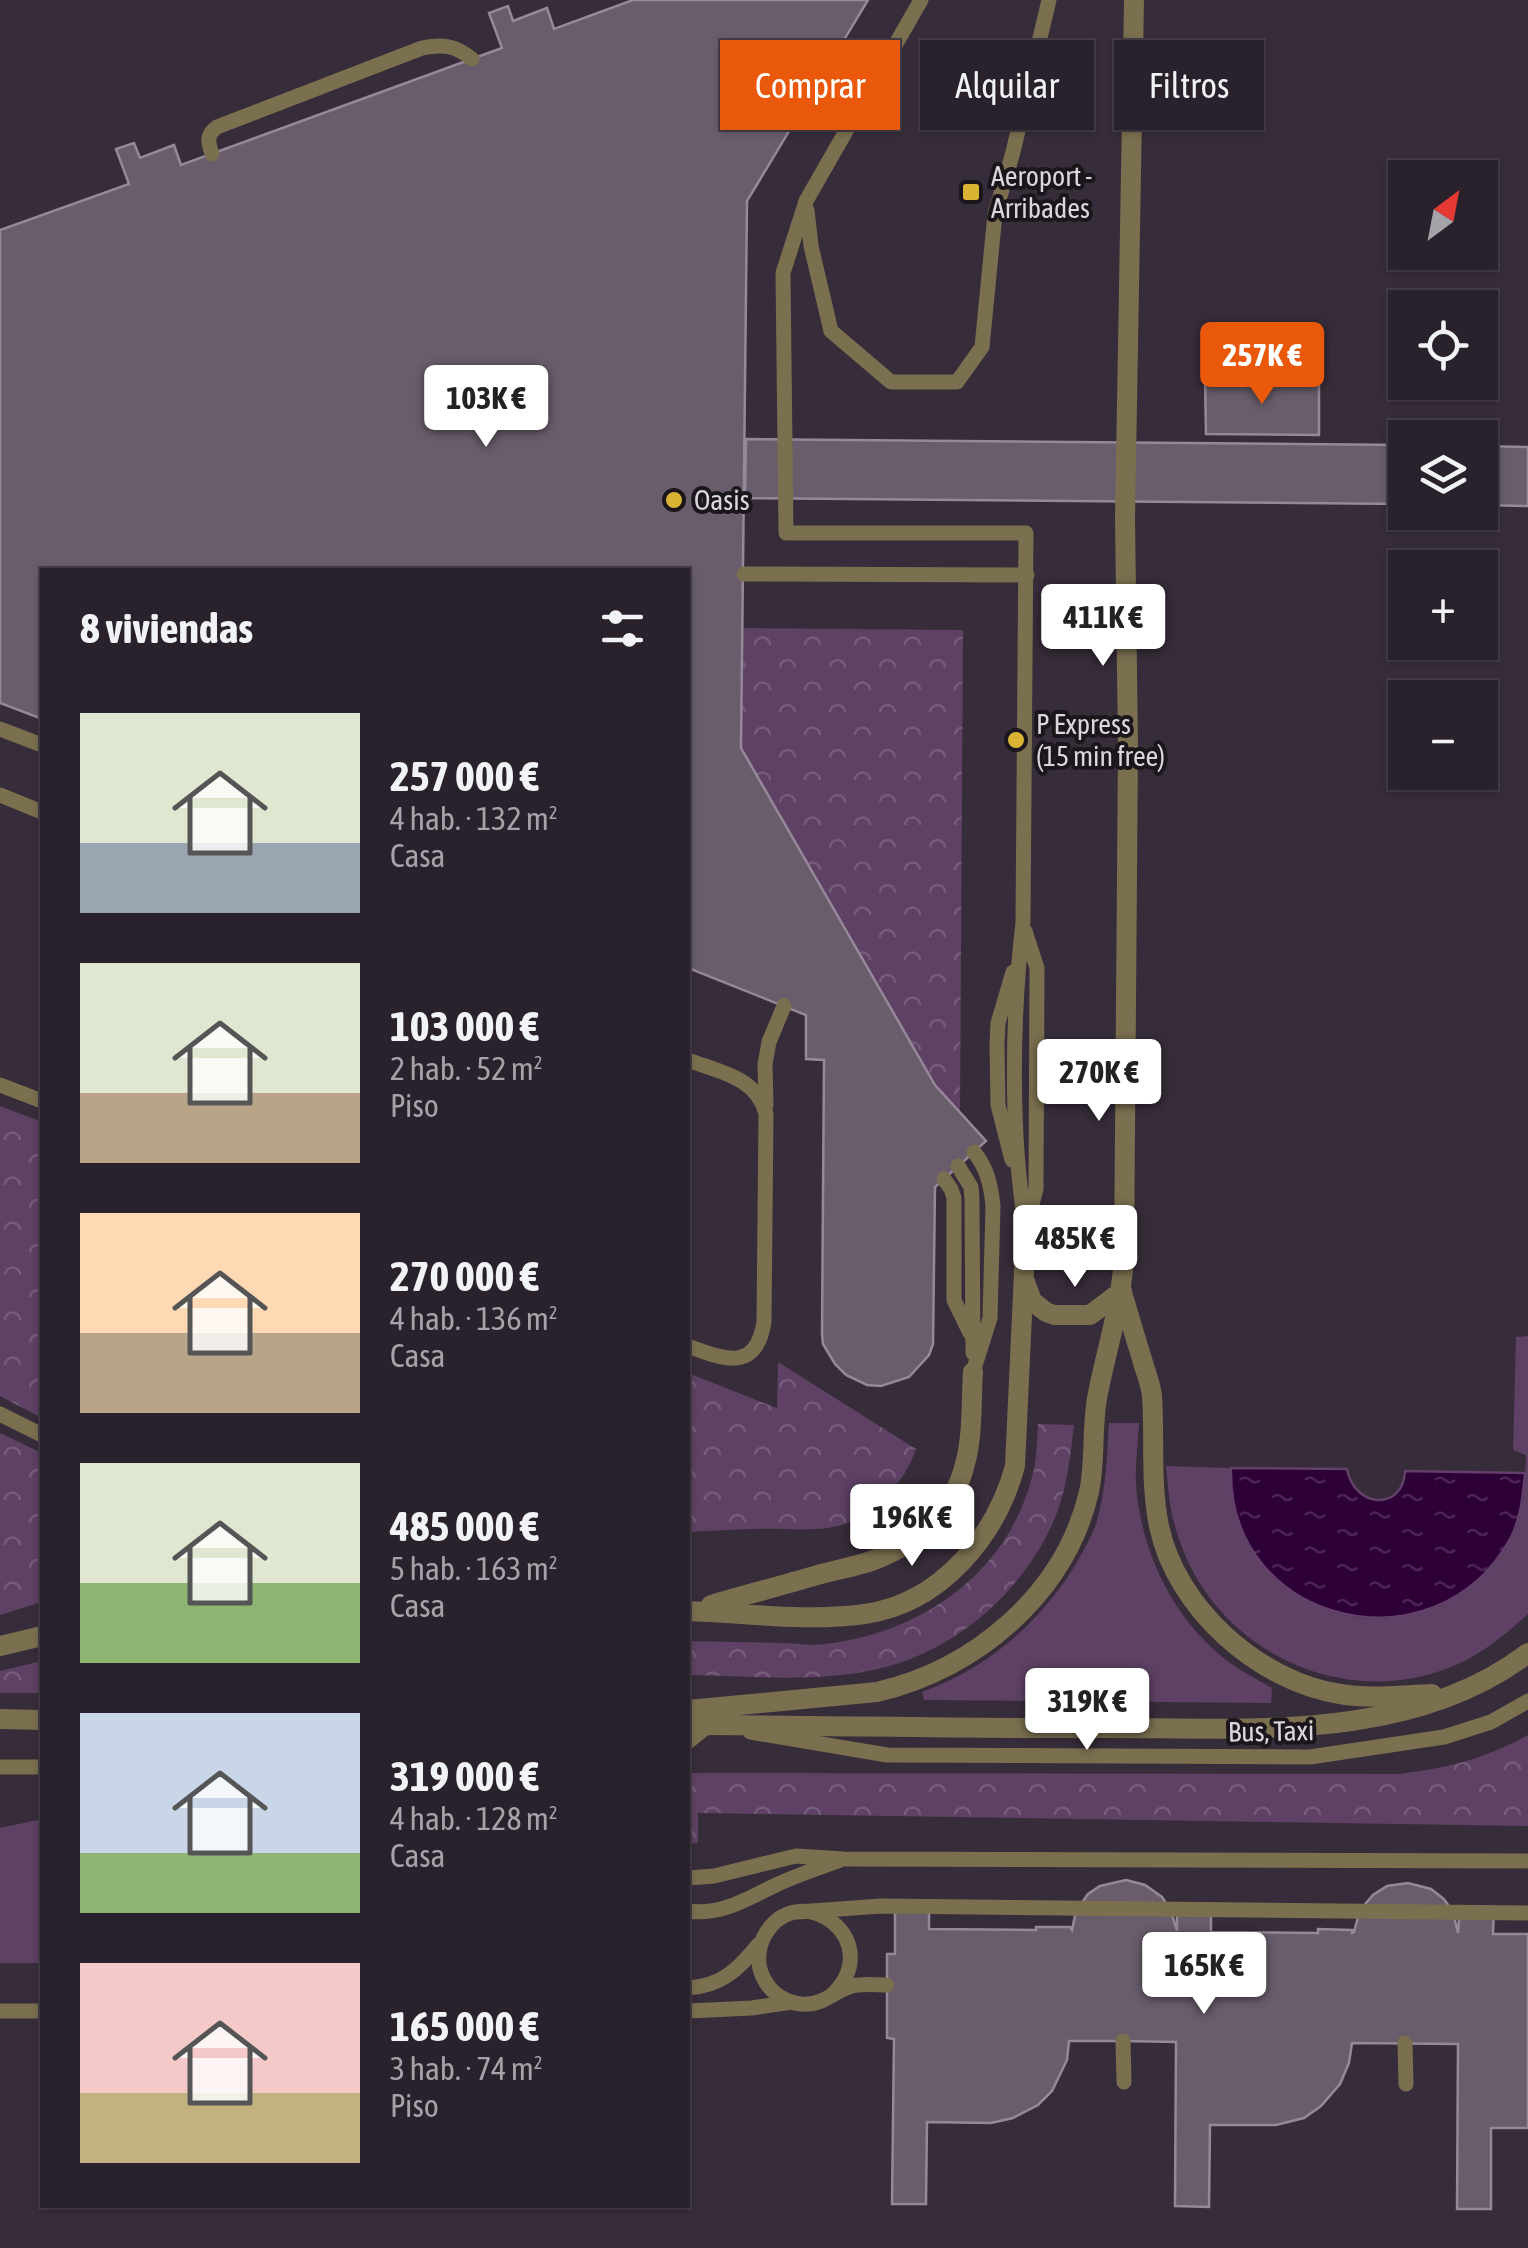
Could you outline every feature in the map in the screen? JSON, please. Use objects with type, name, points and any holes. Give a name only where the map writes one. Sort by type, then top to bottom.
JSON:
[{"type":"street","points":[[690,1710],[877,1692],[934,1674],[964,1658],[1007,1626],[1042,1588],[1062,1558],[1088,1492],[1097,1398],[1122,1291],[1124,1258],[1126,426],[1132,271],[1134,0]]},
{"type":"street","points":[[690,1611],[866,1614],[892,1607],[939,1582],[980,1542],[1008,1490],[1015,1466],[1026,1229]]},
{"type":"street","points":[[1024,1278],[1032,1301],[1054,1315],[1090,1315],[1122,1291]]},
{"type":"street","points":[[1122,1291],[1152,1392],[1151,1465],[1160,1531],[1176,1572],[1220,1632],[1274,1672],[1338,1694],[1453,1694]]},
{"type":"street","points":[[690,1611],[870,1562],[916,1539],[945,1506],[965,1466],[973,1372]]},
{"type":"street","points":[[0,1646],[39,1636]]},
{"type":"street","points":[[698,1725],[969,1729],[1304,1726],[1402,1712],[1483,1681],[1528,1653]]},
{"type":"street","points":[[0,1719],[40,1720]]},
{"type":"lane","points":[[921,0],[806,201],[783,273],[786,533],[1026,533],[1023,922],[1016,1059],[1019,1188],[1026,1229]]},
{"type":"lane","points":[[806,201],[811,246],[831,330],[891,382],[957,382],[982,347],[994,214],[1014,152],[1049,0]]},
{"type":"lane","points":[[212,154],[208,140],[217,127],[422,48],[442,44],[472,59]]},
{"type":"lane","points":[[744,574],[1027,575]]},
{"type":"lane","points":[[0,729],[40,745]]},
{"type":"lane","points":[[0,795],[40,811]]},
{"type":"lane","points":[[1023,922],[1036,968],[1036,1189],[1026,1229]]},
{"type":"lane","points":[[690,1347],[733,1360],[750,1354],[763,1331],[765,1064],[784,1006]]},
{"type":"lane","points":[[690,1061],[750,1086],[758,1093],[766,1114]]},
{"type":"lane","points":[[0,1085],[40,1095]]},
{"type":"lane","points":[[973,1372],[990,1318],[992,1206],[992,1189],[974,1152]]},
{"type":"lane","points":[[958,1166],[970,1186],[972,1200],[973,1372]]},
{"type":"lane","points":[[944,1180],[954,1198],[954,1300],[974,1342]]},
{"type":"lane","points":[[0,1414],[40,1434]]},
{"type":"lane","name":"Bus, Taxi","points":[[698,1725],[887,1755],[1310,1758],[1444,1738],[1491,1722],[1528,1701]]},
{"type":"lane","points":[[0,1767],[40,1768]]},
{"type":"lane","points":[[690,1878],[714,1876],[796,1856],[1528,1861]]},
{"type":"lane","points":[[690,1911],[730,1908],[844,1858]]},
{"type":"lane","points":[[690,1988],[724,1980],[761,1942],[769,1928],[782,1917],[798,1912],[881,1906],[1528,1913]]},
{"type":"lane","points":[[798,1912],[814,1912],[830,1919],[849,1944],[849,1972],[832,1995]]},
{"type":"lane","points":[[761,1942],[761,1974],[779,1996],[792,2002],[820,2002],[848,1987],[887,1985]]},
{"type":"lane","points":[[690,2012],[792,2002]]},
{"type":"lane","points":[[0,2011],[40,2011]]},
{"type":"lane","points":[[1123,2041],[1124,2082]]},
{"type":"lane","points":[[1405,2044],[1406,2084]]},
{"type":"green space","points":[[743,628],[963,630],[960,1112],[935,1085],[741,748]]},
{"type":"green space","points":[[0,1106],[40,1121],[40,1417],[0,1396]]},
{"type":"green space","points":[[1528,1336],[1528,1614],[1509,1631],[1479,1653],[1446,1669],[1403,1680],[1360,1681],[1318,1673],[1279,1657],[1244,1634],[1214,1604],[1191,1567],[1175,1526],[1166,1466],[1231,1468],[1232,1498],[1244,1532],[1262,1562],[1285,1586],[1314,1604],[1345,1615],[1378,1619],[1412,1614],[1446,1601],[1475,1583],[1489,1568],[1516,1523],[1523,1501],[1526,1455],[1513,1450],[1516,1337]]},
{"type":"green space","points":[[778,1362],[916,1449],[893,1490],[858,1519],[819,1529],[690,1532],[690,1374],[777,1408]]},
{"type":"green space","points":[[1109,1423],[1139,1423],[1139,1509],[1152,1556],[1173,1600],[1186,1620],[1220,1655],[1272,1688],[1271,1703],[924,1700],[922,1692],[987,1659],[1024,1629],[1071,1572],[1096,1524],[1106,1474]]},
{"type":"green space","points":[[1038,1424],[1074,1425],[1060,1504],[1050,1529],[1001,1599],[957,1635],[906,1661],[855,1673],[783,1678],[690,1675],[690,1641],[825,1644],[860,1638],[926,1612],[981,1570],[1003,1542],[1020,1512],[1034,1471]]},
{"type":"green space","points":[[0,1433],[40,1452],[40,1603],[0,1615]]},
{"type":"green space","points":[[40,1661],[40,1693],[0,1693],[0,1671]]},
{"type":"green space","points":[[1528,1735],[1528,1826],[698,1813],[698,1843],[690,1844],[690,1773],[1399,1774],[1434,1769],[1497,1750]]},
{"type":"green space","points":[[40,1819],[40,1963],[0,1963],[0,1828]]},
{"type":"water","points":[[1231,1468],[1347,1469],[1359,1492],[1378,1500],[1396,1493],[1405,1471],[1525,1473],[1514,1531],[1476,1581],[1434,1607],[1388,1617],[1341,1613],[1298,1595],[1262,1564],[1239,1522]]},
{"type":"building","points":[[633,0],[868,0],[844,40],[720,40],[720,130],[790,130],[747,201],[741,748],[935,1085],[986,1141],[935,1187],[933,1344],[929,1355],[909,1377],[881,1386],[867,1385],[846,1375],[823,1344],[824,1060],[806,1059],[806,1015],[690,969],[690,568],[40,568],[40,718],[0,703],[0,230],[129,184],[116,149],[134,143],[140,158],[174,145],[181,165],[502,48],[489,13],[508,6],[513,21],[547,8],[554,29]]},
{"type":"building","points":[[1205,378],[1319,380],[1319,435],[1206,434]]},
{"type":"building","points":[[746,439],[1388,445],[1388,504],[745,498]]},
{"type":"building","points":[[1498,446],[1528,447],[1528,506],[1498,505]]},
{"type":"building","points":[[1126,1880],[1145,1885],[1162,1897],[1177,1931],[1177,1904],[1211,1905],[1211,1932],[1318,1933],[1318,1929],[1352,1933],[1360,1910],[1373,1895],[1387,1886],[1408,1883],[1431,1889],[1444,1899],[1453,1912],[1458,1933],[1460,1907],[1494,1907],[1493,1934],[1528,1934],[1528,2128],[1491,2128],[1491,2209],[1457,2209],[1458,2044],[1352,2043],[1340,2084],[1304,2118],[1276,2125],[1210,2125],[1209,2207],[1175,2206],[1176,2042],[1123,2041],[1069,2041],[1067,2060],[1052,2091],[1038,2105],[1013,2118],[991,2123],[927,2122],[926,2204],[892,2204],[894,2039],[887,2038],[887,1954],[895,1954],[895,1902],[929,1902],[929,1929],[1072,1930],[1076,1911],[1088,1894],[1100,1886]]},
{"type":"place","name":"Aeroport - Arribades","points":[[971,192]]},
{"type":"place","name":"Oasis","points":[[674,500]]},
{"type":"place","name":"P Express (15 min free)","points":[[1016,740]]}]
